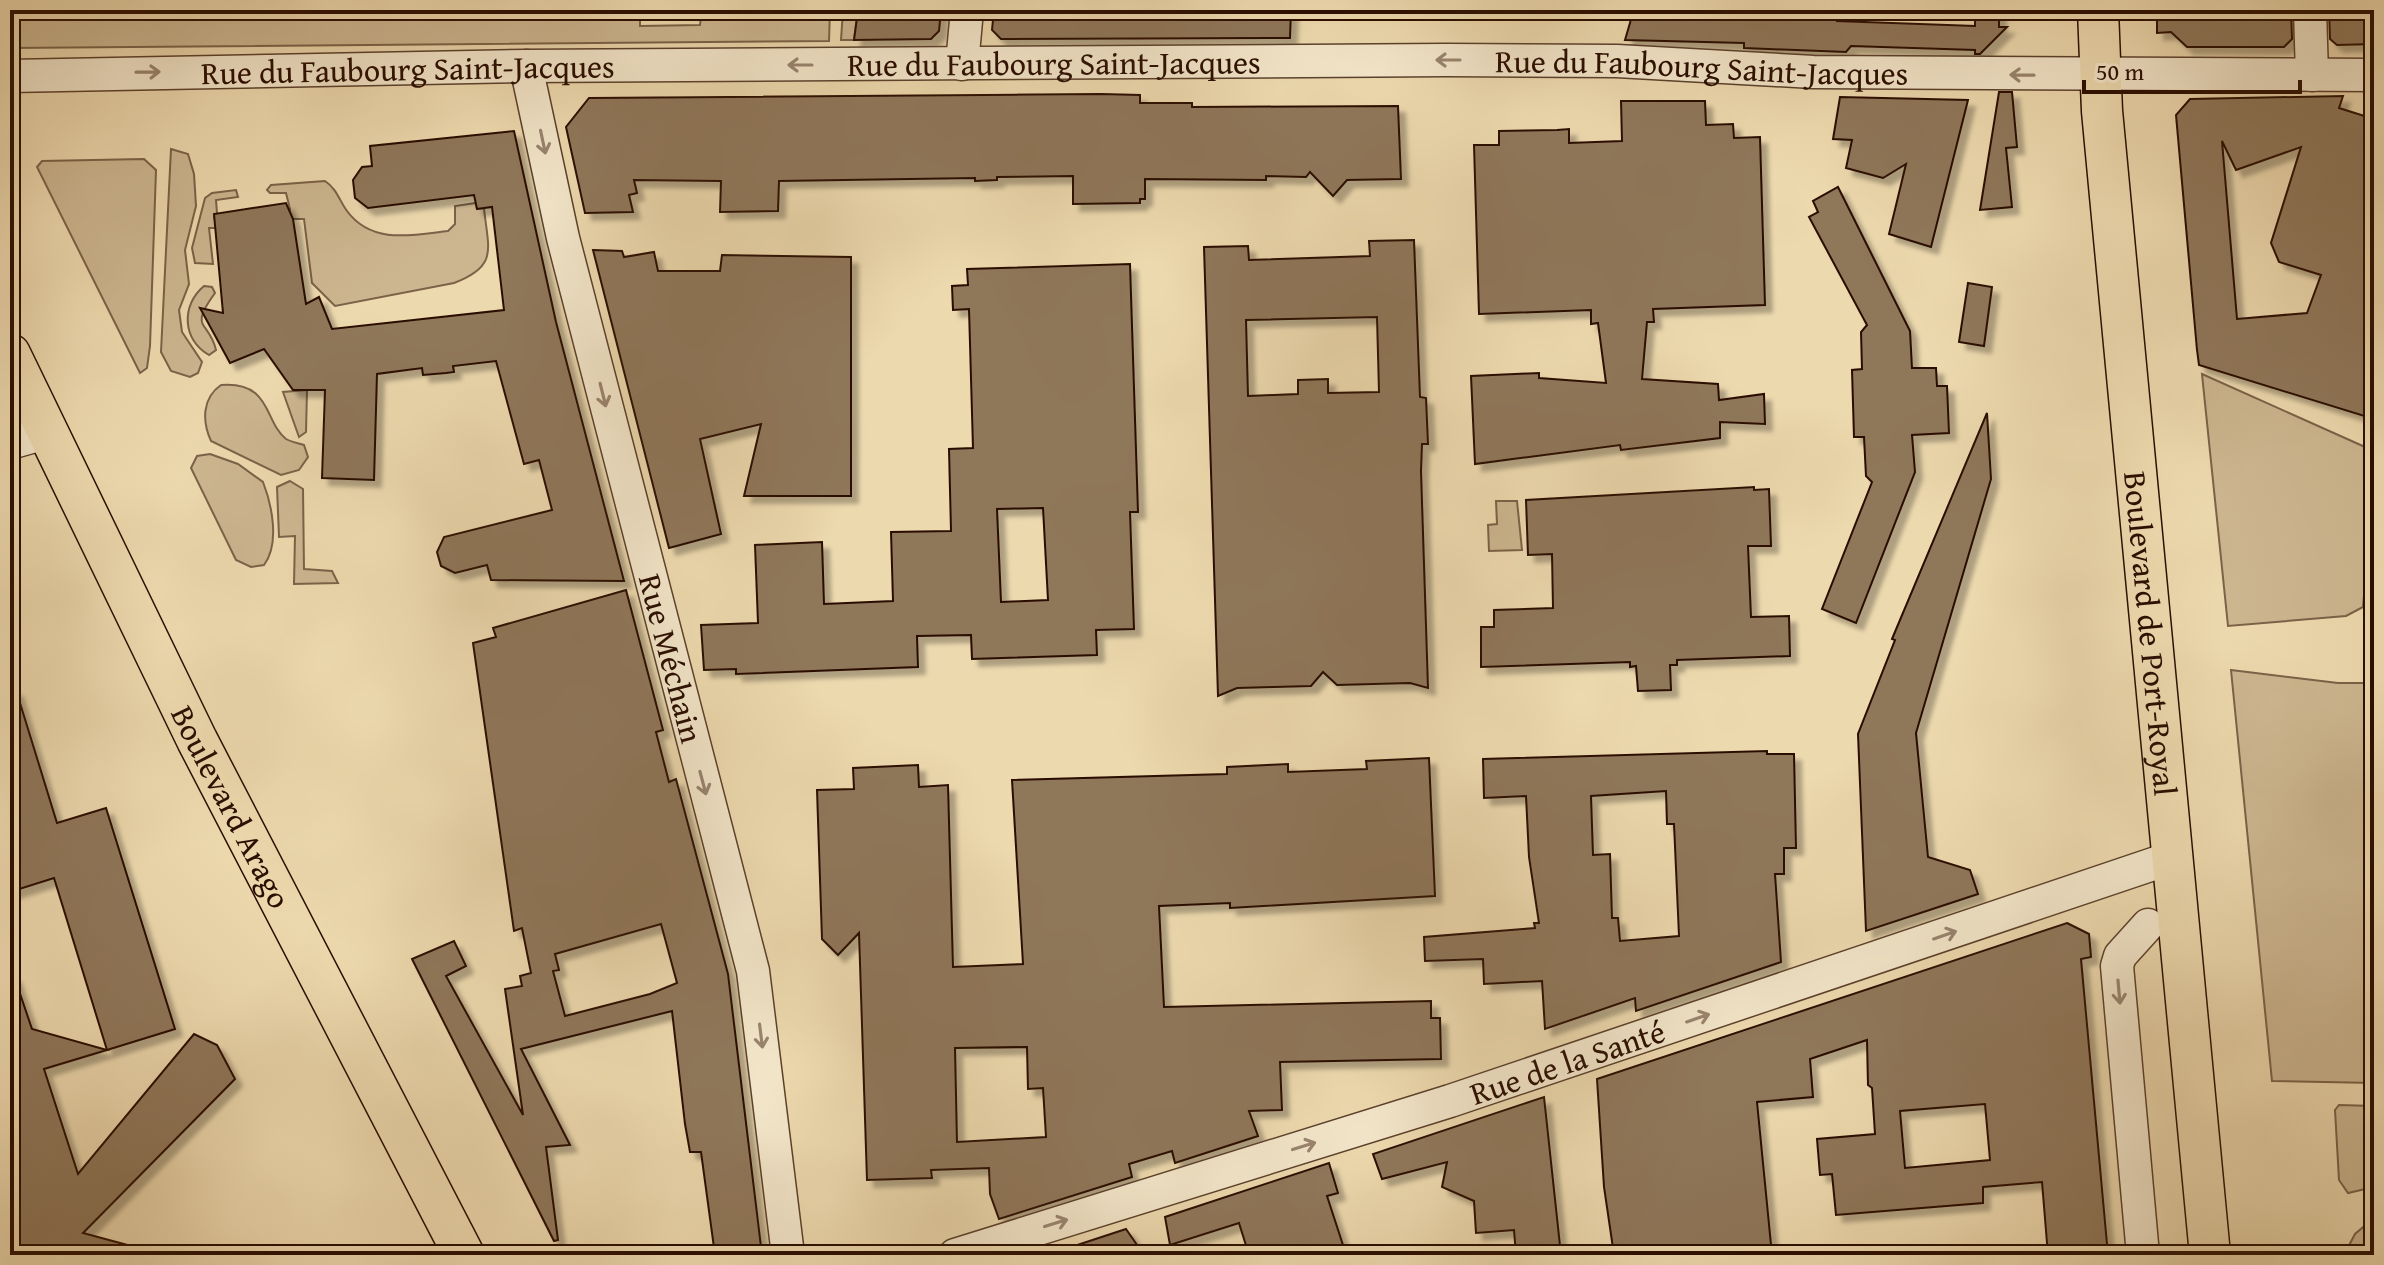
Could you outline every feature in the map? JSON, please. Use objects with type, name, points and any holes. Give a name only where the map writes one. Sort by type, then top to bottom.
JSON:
[{"type":"main road","name":"Boulevard de Port-Royal","points":[[2098,10],[2100,76],[2210,1255]]},
{"type":"main road","name":"Boulevard Arago","points":[[10,354],[197,740],[464,1255]]},
{"type":"street","points":[[962,64],[967,10]]},
{"type":"street","points":[[2310,10],[2312,75]]},
{"type":"street","name":"Rue du Faubourg Saint-Jacques","points":[[10,76],[526,66],[1565,60],[1813,72],[2100,76],[2374,75]]},
{"type":"street","name":"Rue Méchain","points":[[526,66],[563,238],[753,971],[788,1255]]},
{"type":"street","points":[[10,443],[49,432]]},
{"type":"street","name":"Rue de la Santé","points":[[955,1255],[1450,1101],[2174,857]]},
{"type":"street","points":[[2143,1255],[2117,966],[2120,956],[2148,925]]},
{"type":"shaded area","points":[[10,10],[590,10],[590,18],[640,18],[640,26],[700,25],[701,17],[773,17],[773,10],[830,10],[829,41],[10,48]]},
{"type":"shaded area","points":[[843,10],[858,10],[854,40],[841,40]]},
{"type":"shaded area","points":[[171,149],[188,154],[194,174],[196,206],[185,250],[189,284],[179,310],[182,332],[202,362],[198,373],[190,377],[171,371],[161,352]]},
{"type":"shaded area","points":[[144,159],[156,170],[150,346],[147,368],[140,373],[37,167],[42,161]]},
{"type":"shaded area","points":[[325,181],[357,222],[368,229],[394,235],[448,231],[455,224],[455,206],[476,203],[477,209],[484,208],[488,245],[484,263],[468,277],[454,283],[335,306],[312,283],[304,219],[288,219],[290,209],[286,193],[270,193],[267,190],[271,185]]},
{"type":"shaded area","points":[[236,190],[238,197],[216,200],[217,213],[214,217],[218,228],[209,228],[213,264],[195,263],[192,248],[205,198],[212,193]]},
{"type":"shaded area","points":[[204,286],[212,287],[215,293],[202,319],[216,350],[209,355],[194,341],[188,322],[191,303]]},
{"type":"shaded area","points":[[2202,374],[2374,451],[2374,531],[2369,536],[2363,607],[2346,616],[2228,626]]},
{"type":"shaded area","points":[[221,385],[250,389],[264,404],[279,432],[286,439],[304,445],[308,457],[299,470],[281,475],[211,441],[206,426],[207,403]]},
{"type":"shaded area","points":[[307,390],[306,432],[299,437],[283,392]]},
{"type":"shaded area","points":[[210,454],[238,464],[263,482],[273,536],[264,565],[251,567],[236,560],[191,468],[197,456]]},
{"type":"shaded area","points":[[290,481],[303,489],[304,569],[332,571],[338,583],[294,584],[295,536],[279,537],[277,487]]},
{"type":"shaded area","points":[[1496,501],[1517,501],[1522,550],[1489,551],[1488,525],[1497,524]]},
{"type":"shaded area","points":[[2231,670],[2338,683],[2374,683],[2374,1083],[2272,1081]]},
{"type":"shaded area","points":[[2339,1105],[2374,1106],[2374,1187],[2348,1193],[2339,1180],[2335,1110]]},
{"type":"shaded area","points":[[2374,1218],[2374,1255],[2344,1255],[2355,1234]]},
{"type":"building","points":[[858,10],[941,10],[939,31],[931,39],[854,40]]},
{"type":"building","points":[[994,10],[1291,10],[1290,38],[1001,39],[992,30]]},
{"type":"building","points":[[1669,10],[1815,14],[1815,10],[1837,10],[1837,21],[1975,26],[1975,10],[1999,10],[1999,27],[2007,27],[1980,54],[1975,54],[1975,50],[1851,46],[1846,52],[1744,48],[1744,43],[1625,40],[1632,16],[1669,17]]},
{"type":"building","points":[[2150,10],[2291,10],[2292,39],[2284,47],[2187,47],[2171,32],[2157,33],[2157,18]]},
{"type":"building","points":[[2329,10],[2374,10],[2374,44],[2337,45],[2330,39]]},
{"type":"building","points":[[1999,92],[2012,92],[2017,147],[2006,148],[2012,207],[1980,210]]},
{"type":"building","points":[[1140,95],[1140,103],[1192,103],[1192,107],[1398,106],[1401,179],[1347,180],[1333,196],[1310,172],[1306,177],[1266,176],[1266,180],[1145,179],[1145,199],[1140,199],[1140,203],[1073,204],[1073,176],[997,177],[997,180],[975,181],[975,178],[779,181],[778,211],[720,212],[721,181],[634,180],[637,193],[629,195],[633,212],[585,213],[566,127],[589,98]]},
{"type":"building","points":[[2343,96],[2339,108],[2374,119],[2374,225],[2368,242],[2374,250],[2374,419],[2199,365],[2176,115],[2190,99]],"holes":[[[2222,141],[2236,170],[2301,147],[2271,243],[2279,262],[2321,275],[2307,313],[2237,319]]]},
{"type":"building","points":[[1840,97],[1968,100],[1931,247],[1889,234],[1906,164],[1883,178],[1846,168],[1852,140],[1833,139]]},
{"type":"building","points":[[1621,101],[1705,101],[1706,125],[1733,124],[1734,138],[1760,137],[1765,305],[1653,309],[1654,322],[1647,322],[1642,379],[1718,384],[1719,400],[1764,394],[1765,424],[1720,422],[1720,438],[1621,450],[1620,445],[1475,464],[1471,376],[1539,373],[1539,378],[1606,383],[1598,323],[1591,324],[1591,310],[1479,314],[1474,145],[1499,145],[1499,131],[1569,129],[1569,143],[1622,141]]},
{"type":"building","points":[[514,131],[556,322],[624,581],[491,580],[487,565],[455,573],[441,566],[437,552],[444,537],[552,510],[539,460],[524,464],[496,361],[453,366],[454,372],[446,373],[423,375],[422,368],[377,374],[374,480],[322,478],[325,390],[293,390],[264,349],[230,363],[200,308],[223,313],[214,214],[286,203],[293,219],[306,304],[319,297],[332,329],[504,310],[492,207],[477,209],[474,195],[368,208],[355,198],[353,180],[362,167],[372,166],[370,146]]},
{"type":"building","points":[[1838,187],[1910,331],[1912,368],[1936,368],[1937,386],[1947,386],[1949,433],[1912,435],[1915,472],[1856,623],[1822,609],[1872,482],[1866,476],[1864,437],[1854,437],[1852,370],[1862,369],[1861,332],[1867,325],[1809,217],[1818,212],[1813,201]]},
{"type":"building","points":[[1414,240],[1420,397],[1426,398],[1428,444],[1422,444],[1421,471],[1428,688],[1410,683],[1337,685],[1323,672],[1311,686],[1237,688],[1218,696],[1204,247],[1248,246],[1249,260],[1370,256],[1369,241]],"holes":[[[1377,317],[1379,392],[1328,393],[1328,379],[1298,380],[1298,394],[1248,396],[1246,320]]]},
{"type":"building","points":[[593,250],[622,251],[624,257],[654,252],[658,271],[720,271],[722,255],[851,257],[851,496],[744,496],[761,424],[700,439],[721,534],[669,548]]},
{"type":"building","points":[[1130,264],[1138,512],[1130,512],[1134,629],[1096,630],[1097,655],[972,659],[971,635],[917,636],[918,667],[736,674],[736,669],[704,670],[701,625],[758,623],[755,545],[822,542],[824,604],[893,601],[891,532],[951,531],[949,449],[973,448],[969,309],[953,310],[952,286],[968,285],[967,269]],"holes":[[[1043,508],[1048,600],[1001,602],[997,509]]]},
{"type":"building","points":[[1968,283],[1992,287],[1984,346],[1959,342]]},
{"type":"building","points":[[1987,413],[1991,479],[1916,733],[1928,857],[1970,870],[1978,894],[1866,931],[1858,734],[1895,640],[1892,639]]},
{"type":"building","points":[[1754,487],[1754,490],[1769,489],[1771,546],[1748,546],[1751,617],[1789,616],[1790,656],[1677,660],[1677,665],[1670,665],[1671,690],[1638,691],[1636,666],[1630,667],[1630,662],[1481,667],[1481,627],[1494,627],[1494,610],[1553,608],[1552,554],[1528,555],[1526,500]]},
{"type":"building","points":[[626,590],[663,730],[656,732],[669,782],[676,779],[728,974],[762,1255],[715,1255],[701,1152],[690,1152],[685,1124],[672,1011],[521,1049],[570,1145],[546,1147],[558,1240],[554,1241],[412,959],[454,941],[466,966],[446,976],[523,1115],[505,989],[522,986],[520,976],[531,973],[522,928],[514,931],[473,643],[496,637],[493,628]],"holes":[[[661,924],[677,983],[650,994],[565,1016],[553,971],[559,970],[555,954]]]},
{"type":"building","points":[[10,690],[16,690],[57,823],[106,808],[175,1029],[107,1050],[54,878],[10,892]]},
{"type":"building","points":[[1767,751],[1767,754],[1794,754],[1796,848],[1784,848],[1784,874],[1775,874],[1781,962],[1636,1011],[1635,998],[1545,1029],[1542,981],[1484,984],[1483,959],[1425,961],[1424,937],[1535,928],[1534,923],[1539,923],[1529,857],[1526,796],[1484,798],[1483,759]],"holes":[[[1666,791],[1667,824],[1674,824],[1679,936],[1620,941],[1618,918],[1612,918],[1610,854],[1593,855],[1591,796]]]},
{"type":"building","points":[[1429,758],[1435,896],[1230,908],[1230,903],[1159,906],[1164,1007],[1431,1001],[1431,1018],[1440,1018],[1441,1059],[1280,1062],[1282,1110],[1249,1111],[1258,1136],[1175,1163],[1172,1151],[1129,1164],[1132,1177],[999,1219],[990,1194],[989,1168],[931,1170],[932,1178],[867,1180],[859,933],[838,955],[822,939],[817,790],[854,789],[853,768],[918,765],[919,787],[948,785],[953,967],[1023,964],[1012,780],[1227,774],[1227,767],[1288,764],[1288,772],[1367,769],[1366,761]],"holes":[[[1027,1047],[1028,1089],[1043,1088],[1046,1137],[957,1142],[955,1048]]]},
{"type":"building","points":[[2067,923],[2089,934],[2091,957],[2081,959],[2108,1255],[2048,1255],[2042,1182],[1983,1187],[1983,1203],[1836,1215],[1832,1174],[1820,1175],[1817,1139],[1875,1134],[1872,1088],[1868,1085],[1867,1040],[1810,1059],[1813,1097],[1757,1102],[1772,1255],[1614,1255],[1604,1187],[1597,1079]],"holes":[[[1985,1104],[1990,1160],[1905,1168],[1900,1111]]]},
{"type":"building","points":[[14,976],[32,1029],[107,1050],[44,1069],[78,1174],[194,1034],[217,1045],[235,1079],[83,1233],[135,1247],[134,1255],[10,1255],[10,977]]},
{"type":"building","points":[[1544,1097],[1561,1255],[1516,1255],[1514,1230],[1476,1233],[1474,1201],[1442,1187],[1447,1162],[1382,1179],[1373,1154]]},
{"type":"building","points":[[1329,1163],[1338,1193],[1327,1196],[1343,1245],[1312,1255],[1249,1255],[1239,1223],[1170,1245],[1165,1217]]},
{"type":"building","points":[[1126,1229],[1144,1255],[1062,1255],[1062,1250]]}]
